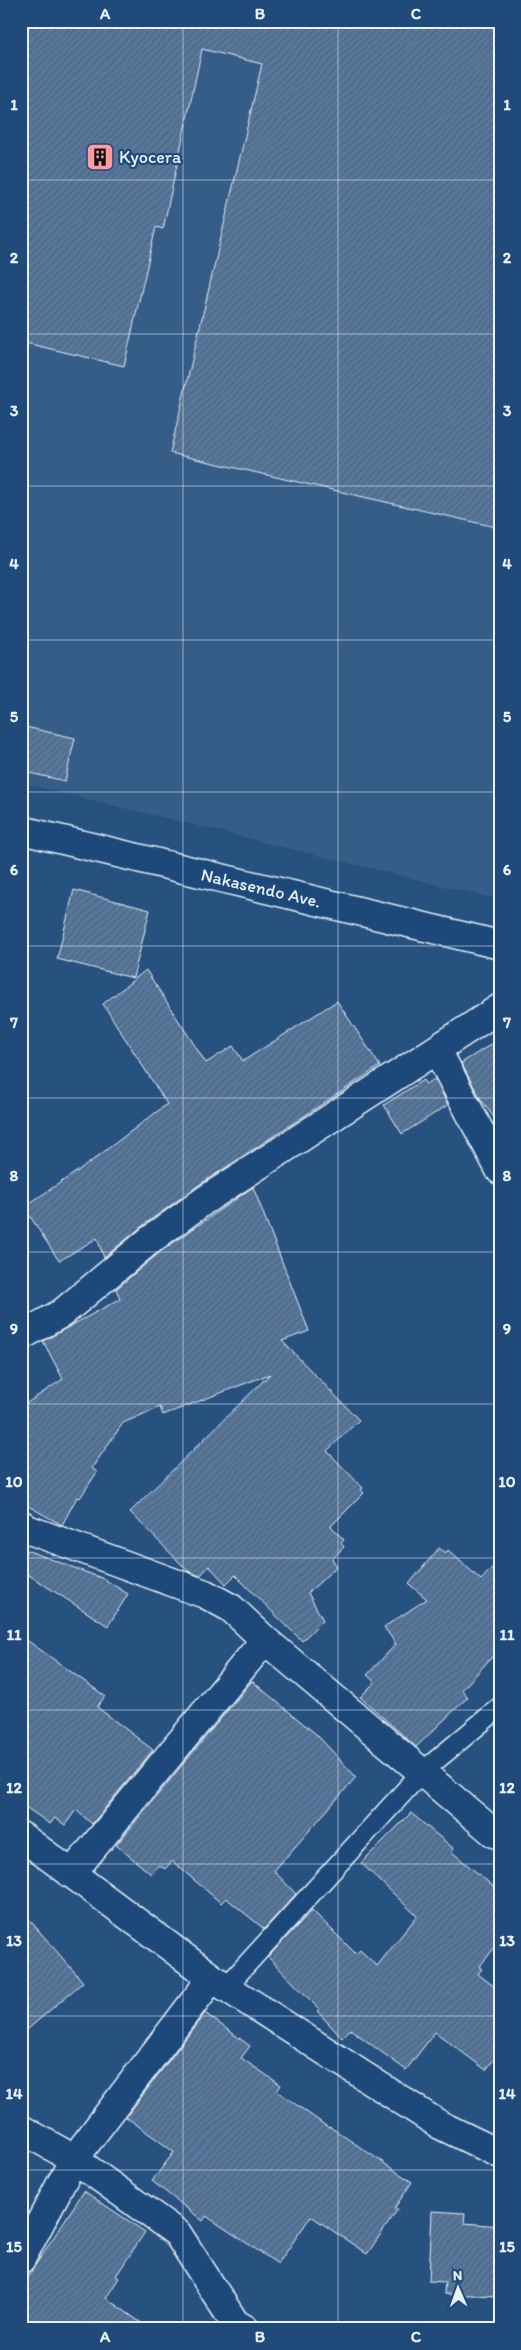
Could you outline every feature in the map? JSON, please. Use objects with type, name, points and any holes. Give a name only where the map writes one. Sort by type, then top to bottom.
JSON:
[{"type":"main road","name":"Nakasendo Ave.","points":[[21,830],[500,945]]},
{"type":"main road","points":[[21,1336],[62,1313],[150,1240],[205,1200],[500,1008]]},
{"type":"main road","points":[[437,1050],[500,1170]]},
{"type":"main road","points":[[21,1524],[27,1529],[205,1594],[231,1608],[264,1640],[500,1835]]},
{"type":"main road","points":[[71,1874],[264,1640]]},
{"type":"main road","points":[[21,1836],[219,1982],[440,2125],[500,2154]]},
{"type":"main road","points":[[21,2259],[74,2159],[219,1982]]},
{"type":"main road","points":[[21,2129],[74,2159],[178,2233],[235,2323],[245,2329]]},
{"type":"lane","points":[[219,1982],[422,1772],[500,1707]]},
{"type":"shaded area","points":[[21,21],[500,21],[500,900],[21,783]]},
{"type":"building","points":[[21,21],[500,21],[500,528],[170,453],[262,64],[202,49],[163,229],[156,227],[124,366],[21,342]]},
{"type":"building","points":[[21,726],[75,738],[65,781],[21,771]]},
{"type":"building","points":[[74,890],[150,910],[133,978],[57,959]]},
{"type":"building","points":[[146,970],[206,1063],[233,1046],[243,1061],[337,1001],[380,1066],[196,1187],[141,1227],[104,1258],[97,1238],[59,1261],[24,1207],[85,1166],[167,1104],[103,1004]]},
{"type":"building","points":[[500,1039],[500,1126],[480,1098],[461,1063]]},
{"type":"building","points":[[435,1079],[448,1105],[402,1134],[384,1105],[423,1080],[426,1084]]},
{"type":"building","points":[[253,1187],[309,1331],[282,1341],[359,1420],[327,1451],[363,1488],[361,1490],[364,1493],[331,1526],[344,1540],[341,1543],[344,1547],[332,1559],[337,1566],[308,1593],[323,1620],[302,1641],[235,1575],[226,1584],[209,1566],[200,1576],[188,1571],[130,1512],[270,1374],[163,1415],[160,1407],[123,1423],[92,1468],[97,1472],[80,1498],[77,1497],[62,1525],[21,1502],[21,1407],[63,1379],[43,1341],[120,1299],[116,1289],[160,1252]]},
{"type":"building","points":[[21,1548],[104,1579],[128,1594],[108,1626],[21,1570]]},
{"type":"building","points":[[439,1548],[445,1553],[448,1550],[481,1580],[500,1559],[500,1648],[462,1690],[468,1697],[416,1747],[360,1697],[375,1682],[367,1675],[396,1644],[384,1627],[427,1599],[409,1584]]},
{"type":"building","points":[[21,1636],[105,1696],[97,1707],[153,1750],[92,1824],[76,1810],[65,1825],[55,1818],[50,1824],[21,1804]]},
{"type":"building","points":[[252,1681],[317,1735],[356,1777],[274,1871],[296,1894],[264,1929],[226,1898],[221,1903],[172,1861],[165,1869],[159,1865],[151,1874],[116,1845]]},
{"type":"building","points":[[411,1813],[454,1849],[452,1852],[500,1892],[500,1941],[479,1967],[482,1969],[478,1974],[500,1991],[500,2051],[486,2070],[435,2032],[406,2070],[350,2029],[342,2038],[317,2011],[319,2009],[268,1957],[312,1910],[356,1954],[360,1950],[377,1966],[417,1916],[361,1863]]},
{"type":"building","points":[[21,1910],[83,1982],[21,2035]]},
{"type":"building","points":[[205,2013],[250,2046],[241,2058],[281,2085],[277,2091],[329,2128],[412,2182],[394,2209],[398,2209],[367,2254],[311,2216],[278,2264],[206,2216],[203,2221],[152,2181],[174,2152],[126,2117]]},
{"type":"building","points":[[84,2191],[145,2232],[116,2276],[119,2278],[106,2298],[150,2329],[21,2329],[21,2287]]},
{"type":"building","points":[[432,2211],[465,2213],[464,2223],[500,2226],[500,2296],[444,2294],[445,2282],[429,2281]]},
{"type":"place","name":"Kyocera","points":[[100,157]]}]
